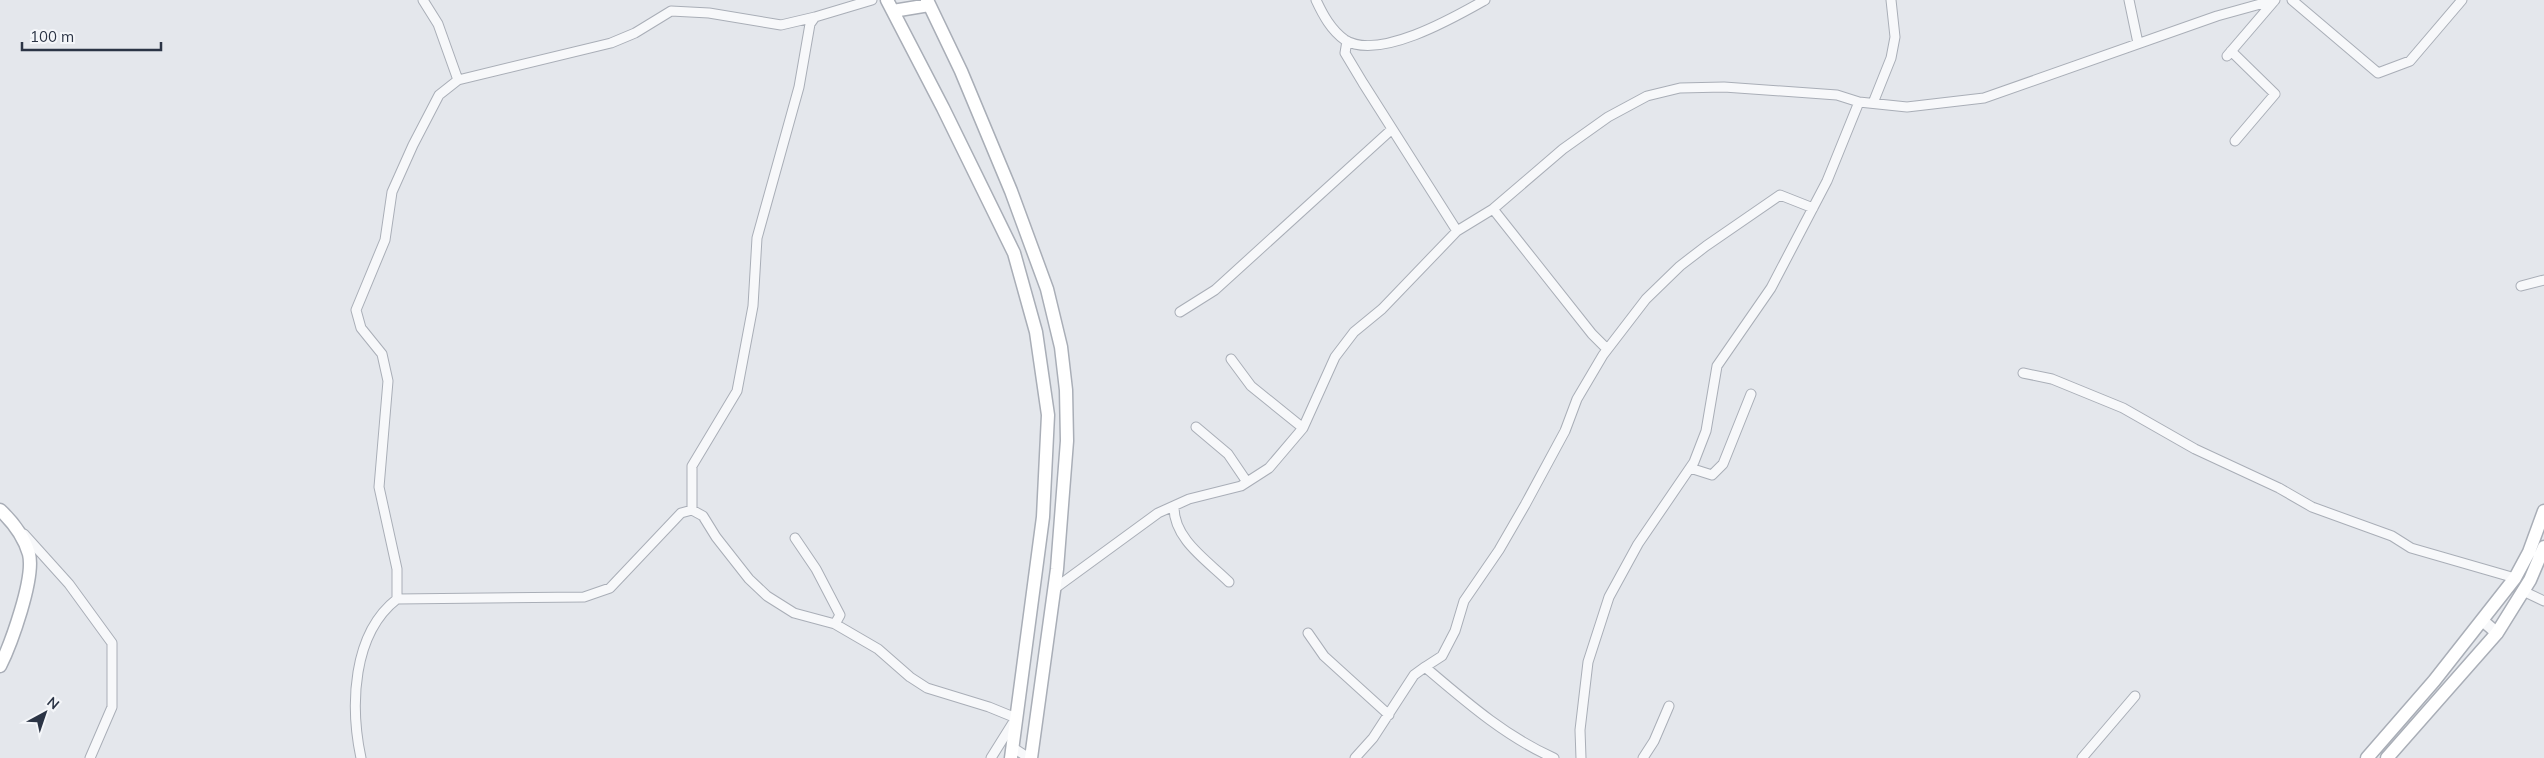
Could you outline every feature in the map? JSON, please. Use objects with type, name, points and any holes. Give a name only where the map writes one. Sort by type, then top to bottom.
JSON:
[{"type":"main road","points":[[1012,752],[1043,508],[1048,415],[1036,332],[1014,253],[943,108],[890,6],[928,2],[961,71],[1014,200],[1047,289],[1061,347],[1066,390],[1067,441],[1054,589],[1030,758]]},
{"type":"main road","points":[[0,510],[15,524],[29,556],[28,587],[0,666]]},
{"type":"main road","points":[[2367,758],[2483,621],[2515,578],[2529,552],[2544,511]]},
{"type":"main road","points":[[2387,758],[2497,633],[2523,591],[2544,547]]},
{"type":"street","points":[[423,0],[438,24],[458,80]]},
{"type":"street","points":[[397,599],[397,569],[379,487],[388,381],[382,354],[361,328],[356,310],[385,240],[392,192],[413,145],[439,95],[458,80],[611,43],[635,33],[672,11],[709,13],[781,25],[872,0]]},
{"type":"street","points":[[1316,0],[1333,30],[1347,41],[1370,45],[1404,40],[1448,21],[1485,0]]},
{"type":"street","points":[[1873,103],[1891,58],[1895,36],[1891,0]]},
{"type":"street","points":[[2130,0],[2138,43]]},
{"type":"street","points":[[1054,589],[1141,523],[1174,506],[1247,482],[1269,468],[1304,428],[1334,357],[1354,332],[1382,309],[1457,231],[1494,209],[1563,149],[1608,117],[1647,96],[1680,88],[1724,88],[1837,95],[1858,102],[1907,107],[1984,98],[2217,16],[2275,0]]},
{"type":"street","points":[[2235,142],[2275,94],[2229,53],[2275,0]]},
{"type":"street","points":[[2292,0],[2378,73],[2410,61],[2462,0]]},
{"type":"street","points":[[692,510],[692,466],[736,391],[753,306],[757,238],[799,87],[810,24],[815,17]]},
{"type":"street","points":[[1347,41],[1345,53],[1391,130],[1457,231]]},
{"type":"street","points":[[1581,758],[1580,730],[1588,662],[1609,597],[1638,544],[1690,468],[1706,431],[1717,366],[1771,288],[1827,181],[1858,102]]},
{"type":"street","points":[[1180,312],[1215,290],[1391,130]]},
{"type":"street","points":[[1355,758],[1389,715],[1414,676],[1442,656],[1456,631],[1464,601],[1499,550],[1525,505],[1565,430],[1577,399],[1607,349],[1646,299],[1680,266],[1728,230],[1780,195],[1813,208]]},
{"type":"street","points":[[1494,209],[1592,334],[1607,349]]},
{"type":"street","points":[[2521,286],[2544,280]]},
{"type":"street","points":[[1231,360],[1251,386],[1304,428]]},
{"type":"street","points":[[2023,373],[2052,379],[2123,408],[2195,449],[2279,488],[2312,506],[2392,536],[2411,548],[2515,578]]},
{"type":"street","points":[[1690,468],[1712,475],[1723,464],[1751,394]]},
{"type":"street","points":[[1196,428],[1228,454],[1247,482]]},
{"type":"street","points":[[1174,506],[1174,516],[1181,533],[1230,582]]},
{"type":"street","points":[[361,758],[354,706],[359,662],[383,610],[397,599],[489,600],[584,597],[610,588],[681,513],[692,510],[703,516],[716,537],[749,579],[767,596],[794,613],[835,624],[878,650],[927,688],[989,707],[1016,718],[991,758]]},
{"type":"street","points":[[15,524],[69,584],[112,642],[112,708],[90,758]]},
{"type":"street","points":[[795,538],[816,569],[840,615],[835,624]]},
{"type":"street","points":[[2523,591],[2544,602]]},
{"type":"street","points":[[2483,621],[2497,633]]},
{"type":"street","points":[[1308,633],[1324,656],[1389,715]]},
{"type":"street","points":[[1425,667],[1484,716],[1536,750],[1554,758]]},
{"type":"street","points":[[2082,758],[2135,696]]},
{"type":"street","points":[[1643,758],[1654,741],[1669,706]]},
{"type":"street","points":[[1012,752],[1030,758]]}]
